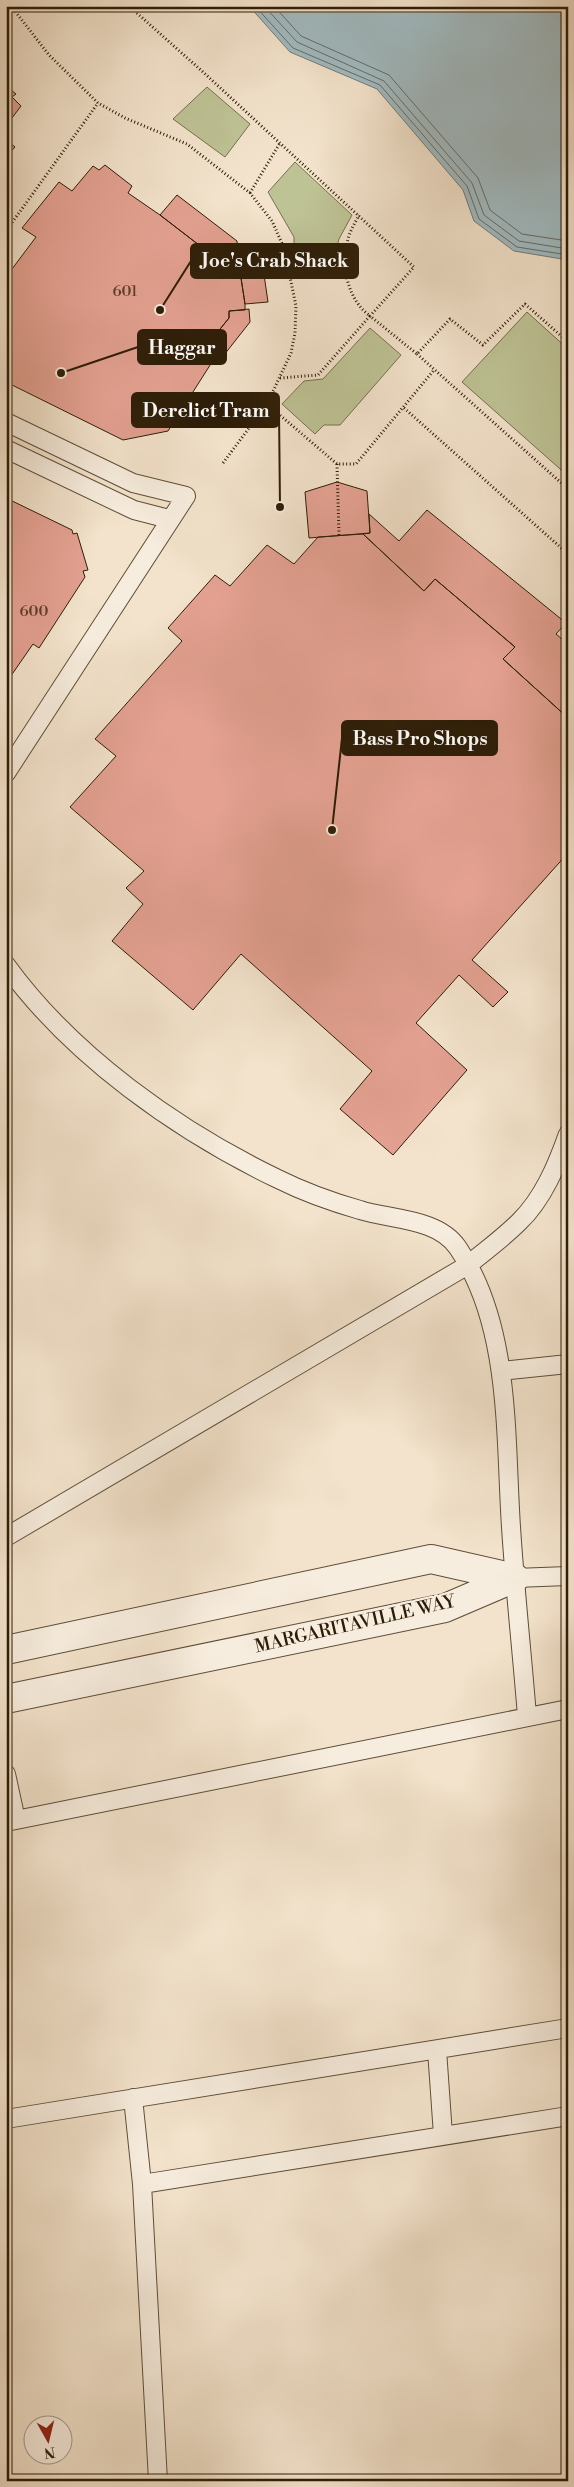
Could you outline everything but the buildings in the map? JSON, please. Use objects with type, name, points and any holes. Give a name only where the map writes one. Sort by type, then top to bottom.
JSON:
[{"type":"street","name":"MARGARITAVILLE WAY","points":[[6,1650],[432,1559],[515,1578]]},
{"type":"street","name":"MARGARITAVILLE WAY","points":[[6,1699],[445,1608],[515,1578]]},
{"type":"lane","points":[[6,422],[133,483],[186,496],[6,773]]},
{"type":"lane","points":[[6,449],[134,510],[173,514]]},
{"type":"lane","points":[[6,965],[43,1009],[98,1062],[180,1123],[279,1180],[362,1211],[430,1227],[445,1234],[457,1246],[478,1283],[492,1325],[500,1371],[527,1716]]},
{"type":"lane","points":[[6,1537],[468,1265],[520,1222],[542,1193],[560,1156],[568,1134]]},
{"type":"lane","points":[[500,1371],[568,1364]]},
{"type":"lane","points":[[515,1578],[568,1576]]},
{"type":"lane","points":[[6,1774],[11,1821],[568,1709]]},
{"type":"lane","points":[[6,2119],[568,2028]]},
{"type":"lane","points":[[437,2050],[443,2135]]},
{"type":"lane","points":[[133,2098],[142,2184],[158,2481]]},
{"type":"lane","points":[[142,2184],[568,2116]]},
{"type":"path","points":[[11,6],[49,55],[98,104],[125,118],[187,144],[250,193],[272,221],[284,248],[291,274],[296,306],[295,332],[291,353],[267,404],[223,462]]},
{"type":"path","points":[[129,6],[359,214],[414,267],[318,375],[280,378]]},
{"type":"path","points":[[6,231],[98,104]]},
{"type":"path","points":[[250,193],[280,143]]},
{"type":"path","points":[[359,214],[348,239],[345,267],[350,290],[360,309],[417,354],[568,489]]},
{"type":"path","points":[[291,274],[345,267]]},
{"type":"path","points":[[417,354],[450,319],[484,345],[525,304],[568,342]]},
{"type":"path","points":[[267,404],[337,464],[356,464],[434,370]]},
{"type":"path","points":[[404,408],[568,554]]},
{"type":"path","points":[[337,464],[339,535]]},
{"type":"green space","points":[[207,87],[250,124],[225,157],[173,119]]},
{"type":"green space","points":[[295,162],[352,215],[339,239],[333,261],[322,263],[294,244],[294,237],[268,192]]},
{"type":"green space","points":[[527,312],[568,349],[568,476],[462,382]]},
{"type":"green space","points":[[370,328],[401,355],[340,425],[324,425],[315,434],[282,404],[304,381],[323,379]]},
{"type":"water","points":[[249,6],[568,6],[568,260],[514,251],[474,221],[463,190],[377,89],[290,52]]},
{"type":"place","name":"Joe's Crab Shack","points":[[160,310]]},
{"type":"place","name":"Haggar","points":[[61,373]]},
{"type":"place","name":"Derelict Tram","points":[[280,507]]},
{"type":"place","name":"Bass Pro Shops","points":[[332,830]]}]
